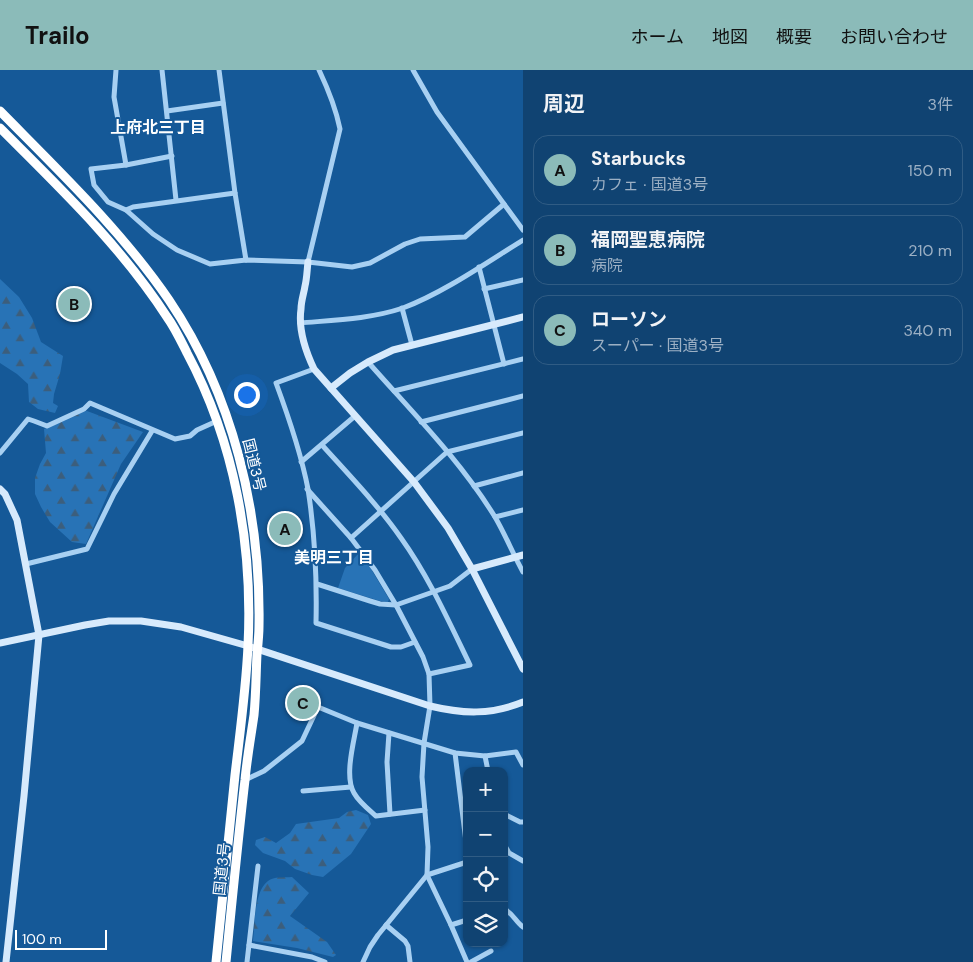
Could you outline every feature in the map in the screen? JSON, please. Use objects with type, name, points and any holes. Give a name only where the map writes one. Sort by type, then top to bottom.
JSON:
[{"type":"highway","name":"国道3号","points":[[0,112],[100,214],[138,259],[169,301],[208,369],[222,403],[237,450],[254,534],[258,568],[259,626],[254,713],[226,962]]},
{"type":"highway","name":"国道3号","points":[[0,128],[76,204],[129,264],[159,305],[198,373],[212,407],[228,456],[240,505],[246,566],[248,646],[216,962]]},
{"type":"street","points":[[116,70],[114,97],[126,165]]},
{"type":"street","points":[[162,70],[176,200]]},
{"type":"street","points":[[218,70],[246,260]]},
{"type":"street","points":[[318,70],[329,93],[340,129],[308,262],[301,309],[300,323],[308,356],[314,369],[414,482],[448,528],[472,569],[523,669]]},
{"type":"street","points":[[413,70],[437,112],[523,230]]},
{"type":"street","points":[[167,111],[223,103]]},
{"type":"street","points":[[172,156],[126,165],[91,169],[94,185],[108,202],[126,210],[153,234],[176,250],[210,264],[246,260],[361,266],[405,244],[420,239],[465,237],[504,204]]},
{"type":"street","points":[[126,210],[133,207],[176,200],[235,193]]},
{"type":"street","points":[[300,323],[368,317],[402,308],[439,291],[523,240]]},
{"type":"street","points":[[479,266],[504,364]]},
{"type":"street","points":[[484,289],[523,280]]},
{"type":"street","points":[[402,308],[412,345]]},
{"type":"street","points":[[331,388],[350,373],[393,350],[523,317]]},
{"type":"street","points":[[394,391],[523,359]]},
{"type":"street","points":[[368,362],[448,452],[474,486],[519,556],[523,572]]},
{"type":"street","points":[[314,369],[276,383],[288,415],[307,489],[317,584],[316,623],[401,648],[415,642]]},
{"type":"street","points":[[421,422],[523,396]]},
{"type":"street","points":[[0,453],[28,420],[47,426],[84,409],[90,403],[175,439],[190,436],[197,430],[217,421]]},
{"type":"street","points":[[301,462],[355,416]]},
{"type":"street","points":[[26,564],[87,549],[114,494],[152,430]]},
{"type":"street","points":[[351,538],[448,452],[523,434]]},
{"type":"street","points":[[322,445],[401,538],[434,591],[470,665],[429,674]]},
{"type":"street","points":[[474,486],[523,474]]},
{"type":"street","points":[[0,489],[5,494],[17,520],[39,635],[6,962]]},
{"type":"street","points":[[307,489],[351,538],[375,570],[396,605],[423,657],[429,674],[430,706],[424,743],[422,776],[428,847],[427,875],[467,962]]},
{"type":"street","points":[[495,518],[523,510]]},
{"type":"street","points":[[317,584],[376,603],[396,605],[450,586],[472,569],[519,556]]},
{"type":"street","points":[[0,644],[84,625],[109,621],[141,621],[182,627],[248,646],[430,706],[451,711],[478,712],[504,709],[523,702]]},
{"type":"street","points":[[245,780],[264,771],[302,741],[318,707],[357,723],[455,753],[485,756],[516,752],[523,765]]},
{"type":"street","points":[[357,723],[349,773],[351,787],[360,801],[376,816],[426,810]]},
{"type":"street","points":[[389,733],[387,762],[390,814]]},
{"type":"street","points":[[455,753],[463,818]]},
{"type":"street","points":[[485,756],[487,767]]},
{"type":"street","points":[[303,791],[351,787]]},
{"type":"street","points":[[508,816],[523,822]]},
{"type":"street","points":[[508,851],[523,861]]},
{"type":"street","points":[[363,962],[370,947],[386,925],[427,875],[463,863]]},
{"type":"street","points":[[247,962],[258,866]]},
{"type":"street","points":[[508,911],[523,926]]},
{"type":"street","points":[[451,925],[463,921]]},
{"type":"street","points":[[386,925],[405,941],[408,946],[410,962]]},
{"type":"street","points":[[249,945],[325,962]]},
{"type":"street","points":[[471,962],[491,951]]},
{"type":"green space","points":[[0,279],[19,297],[32,318],[41,342],[63,356],[54,394],[53,403],[58,406],[55,413],[38,409],[29,402],[28,384],[0,363]]},
{"type":"green space","points":[[87,411],[143,432],[121,464],[86,544],[72,542],[50,522],[35,494],[35,478],[46,453],[44,429],[72,414]]},
{"type":"green space","points":[[359,553],[389,599],[388,602],[338,588],[345,568]]},
{"type":"green space","points":[[356,810],[368,815],[371,824],[351,854],[323,877],[295,869],[285,861],[263,853],[255,845],[256,840],[265,837],[276,843],[290,833],[296,824],[339,818],[347,812]]},
{"type":"green space","points":[[292,877],[309,893],[290,916],[327,942],[336,955],[333,957],[297,948],[253,941],[256,909],[263,886],[273,878]]},
{"type":"place","name":"福岡聖恵病院","points":[[74,304]]},
{"type":"place","name":"Starbucks","points":[[285,529]]},
{"type":"place","name":"ローソン","points":[[303,703]]},
{"type":"district","name":"上府北三丁目","points":[[158,127]]},
{"type":"district","name":"美明三丁目","points":[[334,557]]}]
